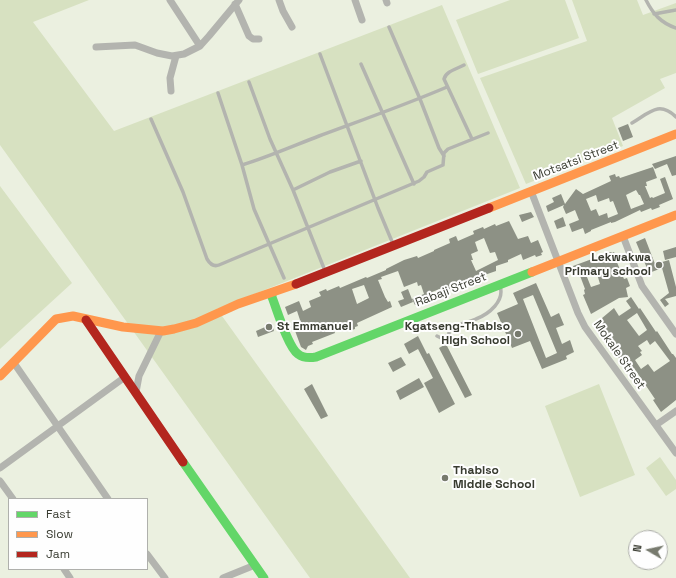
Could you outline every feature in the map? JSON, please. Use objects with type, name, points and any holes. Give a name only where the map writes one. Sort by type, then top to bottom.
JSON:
[{"type":"street","points":[[170,0],[200,46]]},
{"type":"street","points":[[279,0],[292,27]]},
{"type":"street","points":[[355,0],[362,20]]},
{"type":"street","points":[[96,47],[135,45],[156,53],[176,56],[184,54],[200,46],[237,2]]},
{"type":"street","points":[[237,2],[249,36],[253,39],[260,39]]},
{"type":"street","points":[[171,91],[170,78],[176,56]]},
{"type":"street","name":"Motsatsi Street","points":[[558,261],[531,191],[676,134]]},
{"type":"street","points":[[0,376],[56,319],[69,315],[99,323],[160,331],[180,328],[531,191]]},
{"type":"street","name":"Rabaji Street","points":[[272,293],[272,297],[292,348],[296,354],[300,357],[316,357],[676,215]]},
{"type":"street","points":[[623,236],[642,286],[676,334]]},
{"type":"street","name":"Mokale Street","points":[[558,261],[578,313],[585,326],[676,453]]},
{"type":"street","points":[[86,320],[101,344],[136,392],[264,578]]},
{"type":"street","points":[[136,392],[140,376],[160,331]]},
{"type":"street","points":[[14,363],[56,426],[107,498]]},
{"type":"street","points":[[0,468],[125,377]]},
{"type":"street","points":[[656,425],[676,411]]},
{"type":"street","points":[[0,481],[12,498]]},
{"type":"street","points":[[148,555],[165,578]]},
{"type":"street","points":[[223,578],[255,565]]},
{"type":"lane","points":[[646,0],[654,14],[663,23],[676,28]]},
{"type":"lane","points":[[654,14],[676,10]]},
{"type":"lane","points":[[389,27],[439,148],[444,156]]},
{"type":"lane","points":[[320,54],[375,200],[394,245]]},
{"type":"lane","points":[[361,64],[414,184]]},
{"type":"lane","points":[[464,65],[446,75],[444,80],[472,139]]},
{"type":"lane","points":[[249,82],[325,272]]},
{"type":"lane","points":[[242,165],[420,99],[448,87]]},
{"type":"lane","points":[[218,92],[242,165],[254,209],[284,278]]},
{"type":"lane","points":[[632,123],[660,108],[668,110],[676,117]]},
{"type":"lane","points":[[151,119],[183,192],[209,261],[213,265],[219,265],[414,184],[424,177],[427,172],[442,165],[444,162],[445,151],[488,133]]},
{"type":"lane","points":[[293,190],[330,172],[361,161]]},
{"type":"lane","points":[[437,336],[441,338],[445,337],[449,335],[450,329],[458,324],[478,319],[492,310],[501,296],[502,290],[500,284]]},
{"type":"green space","points":[[0,0],[89,0],[33,22],[114,131],[442,5],[520,188],[217,309],[410,578],[310,578],[0,145]]},
{"type":"green space","points":[[510,0],[565,0],[579,38],[478,74],[456,20]]},
{"type":"green space","points":[[572,0],[637,0],[643,15],[676,3],[676,73],[660,79],[665,88],[612,118],[623,146],[526,184],[480,78],[587,41]]},
{"type":"green space","points":[[0,186],[72,283],[0,349]]},
{"type":"green space","points":[[599,384],[635,475],[580,497],[545,406]]},
{"type":"green space","points":[[660,457],[676,480],[676,489],[666,496],[646,468]]},
{"type":"building","points":[[628,124],[633,137],[623,141],[618,128]]},
{"type":"building","points":[[676,156],[676,175],[672,176],[667,164],[655,169],[652,164]]},
{"type":"building","points":[[653,167],[657,178],[646,182],[647,186],[645,186],[650,198],[665,193],[660,179],[665,177],[673,199],[659,205],[660,207],[652,210],[651,208],[641,212],[640,210],[615,222],[611,222],[591,230],[585,234],[583,228],[572,232],[569,224],[579,220],[575,210],[566,214],[563,207],[564,205],[548,212],[546,206],[554,202],[552,198],[561,194],[565,204],[576,189],[583,194],[611,181],[609,176],[615,174],[616,177],[619,176],[620,178]],"holes":[[[636,190],[644,204],[631,209],[626,195]],[[596,195],[598,202],[609,198],[610,202],[613,201],[618,214],[608,218],[607,213],[599,216],[596,209],[591,211],[586,199]]]},
{"type":"building","points":[[531,212],[534,217],[522,222],[519,215]]},
{"type":"building","points":[[563,217],[566,226],[557,229],[554,221]]},
{"type":"building","points":[[509,221],[518,239],[528,236],[531,243],[538,240],[543,252],[541,253],[542,255],[536,257],[535,255],[523,260],[521,254],[508,260],[508,262],[496,266],[496,271],[473,279],[474,282],[453,291],[447,286],[432,292],[434,296],[415,305],[412,299],[424,294],[421,285],[418,286],[417,282],[404,287],[398,271],[381,277],[382,279],[378,280],[385,297],[388,302],[390,301],[392,307],[357,323],[358,326],[355,327],[355,329],[349,331],[346,325],[334,330],[335,333],[312,342],[313,344],[308,346],[306,350],[301,347],[294,328],[298,326],[297,322],[300,320],[297,311],[288,315],[285,307],[299,301],[303,311],[311,307],[309,301],[321,296],[319,292],[326,289],[327,291],[339,286],[340,288],[386,270],[404,260],[417,256],[418,258],[450,243],[449,239],[456,236],[458,241],[474,234],[473,231],[483,227],[484,229],[495,224],[496,226]],"holes":[[[484,238],[490,253],[495,252],[498,260],[476,271],[471,260],[473,260],[471,254],[478,251],[475,242]],[[364,285],[369,298],[357,304],[352,289]]]},
{"type":"building","points":[[645,238],[655,264],[669,260],[676,287],[676,296],[665,299],[669,304],[665,307],[660,300],[669,293],[662,268],[649,273],[636,242]]},
{"type":"building","points":[[676,247],[676,257],[665,260],[663,251]]},
{"type":"building","points":[[614,252],[617,254],[619,259],[616,260],[624,279],[627,278],[630,286],[626,288],[628,297],[619,298],[591,314],[583,295],[585,294],[585,289],[579,273],[576,275],[573,266]],"holes":[[[597,274],[600,284],[591,287],[587,277]]]},
{"type":"building","points":[[536,283],[551,317],[559,313],[564,325],[556,328],[562,344],[570,340],[574,352],[566,356],[567,359],[542,369],[530,341],[512,348],[497,313],[518,304],[513,293]],"holes":[[[533,295],[557,353],[546,358],[523,299]]]},
{"type":"building","points":[[408,289],[413,302],[401,307],[398,301],[404,299],[401,292]]},
{"type":"building","points":[[631,297],[676,358],[676,400],[661,412],[653,400],[655,399],[634,368],[627,373],[626,368],[618,357],[622,354],[602,328],[599,330],[595,324],[614,308],[619,316],[631,308],[626,301]],"holes":[[[637,313],[647,330],[639,336],[627,320]],[[647,340],[650,345],[655,341],[670,361],[654,372],[648,364],[641,369],[635,360],[642,355],[640,352],[642,351],[638,346]]]},
{"type":"building","name":"St Emmanuel","points":[[272,324],[274,331],[258,337],[256,331]]},
{"type":"building","points":[[418,336],[427,354],[429,353],[455,404],[439,413],[424,383],[433,378],[418,349],[409,354],[404,344]]},
{"type":"building","points":[[446,344],[472,395],[465,398],[439,348]]},
{"type":"building","points":[[401,357],[406,365],[393,372],[388,363]]},
{"type":"building","points":[[419,378],[424,387],[400,400],[396,391]]},
{"type":"building","points":[[312,384],[328,416],[321,419],[304,389]]},
{"type":"traffic: fast","points":[[272,293],[272,297],[290,344],[298,354],[311,358],[532,272]]},
{"type":"traffic: fast","points":[[183,462],[264,578]]},
{"type":"traffic: slow","points":[[489,208],[676,134]]},
{"type":"traffic: slow","points":[[532,272],[676,215]]},
{"type":"traffic: slow","points":[[0,376],[56,319],[73,316],[123,327],[163,331],[196,323],[238,304],[296,284]]},
{"type":"traffic: jam","points":[[296,284],[489,208]]},
{"type":"traffic: jam","points":[[86,320],[183,462]]},
{"type":"place","name":"Lekwakwa Primary school","points":[[659,265]]},
{"type":"place","name":"St Emmanuel","points":[[269,327]]},
{"type":"place","name":"Kgatseng-Thabiso High School","points":[[518,334]]},
{"type":"place","name":"Thabiso Middle School","points":[[445,478]]}]
